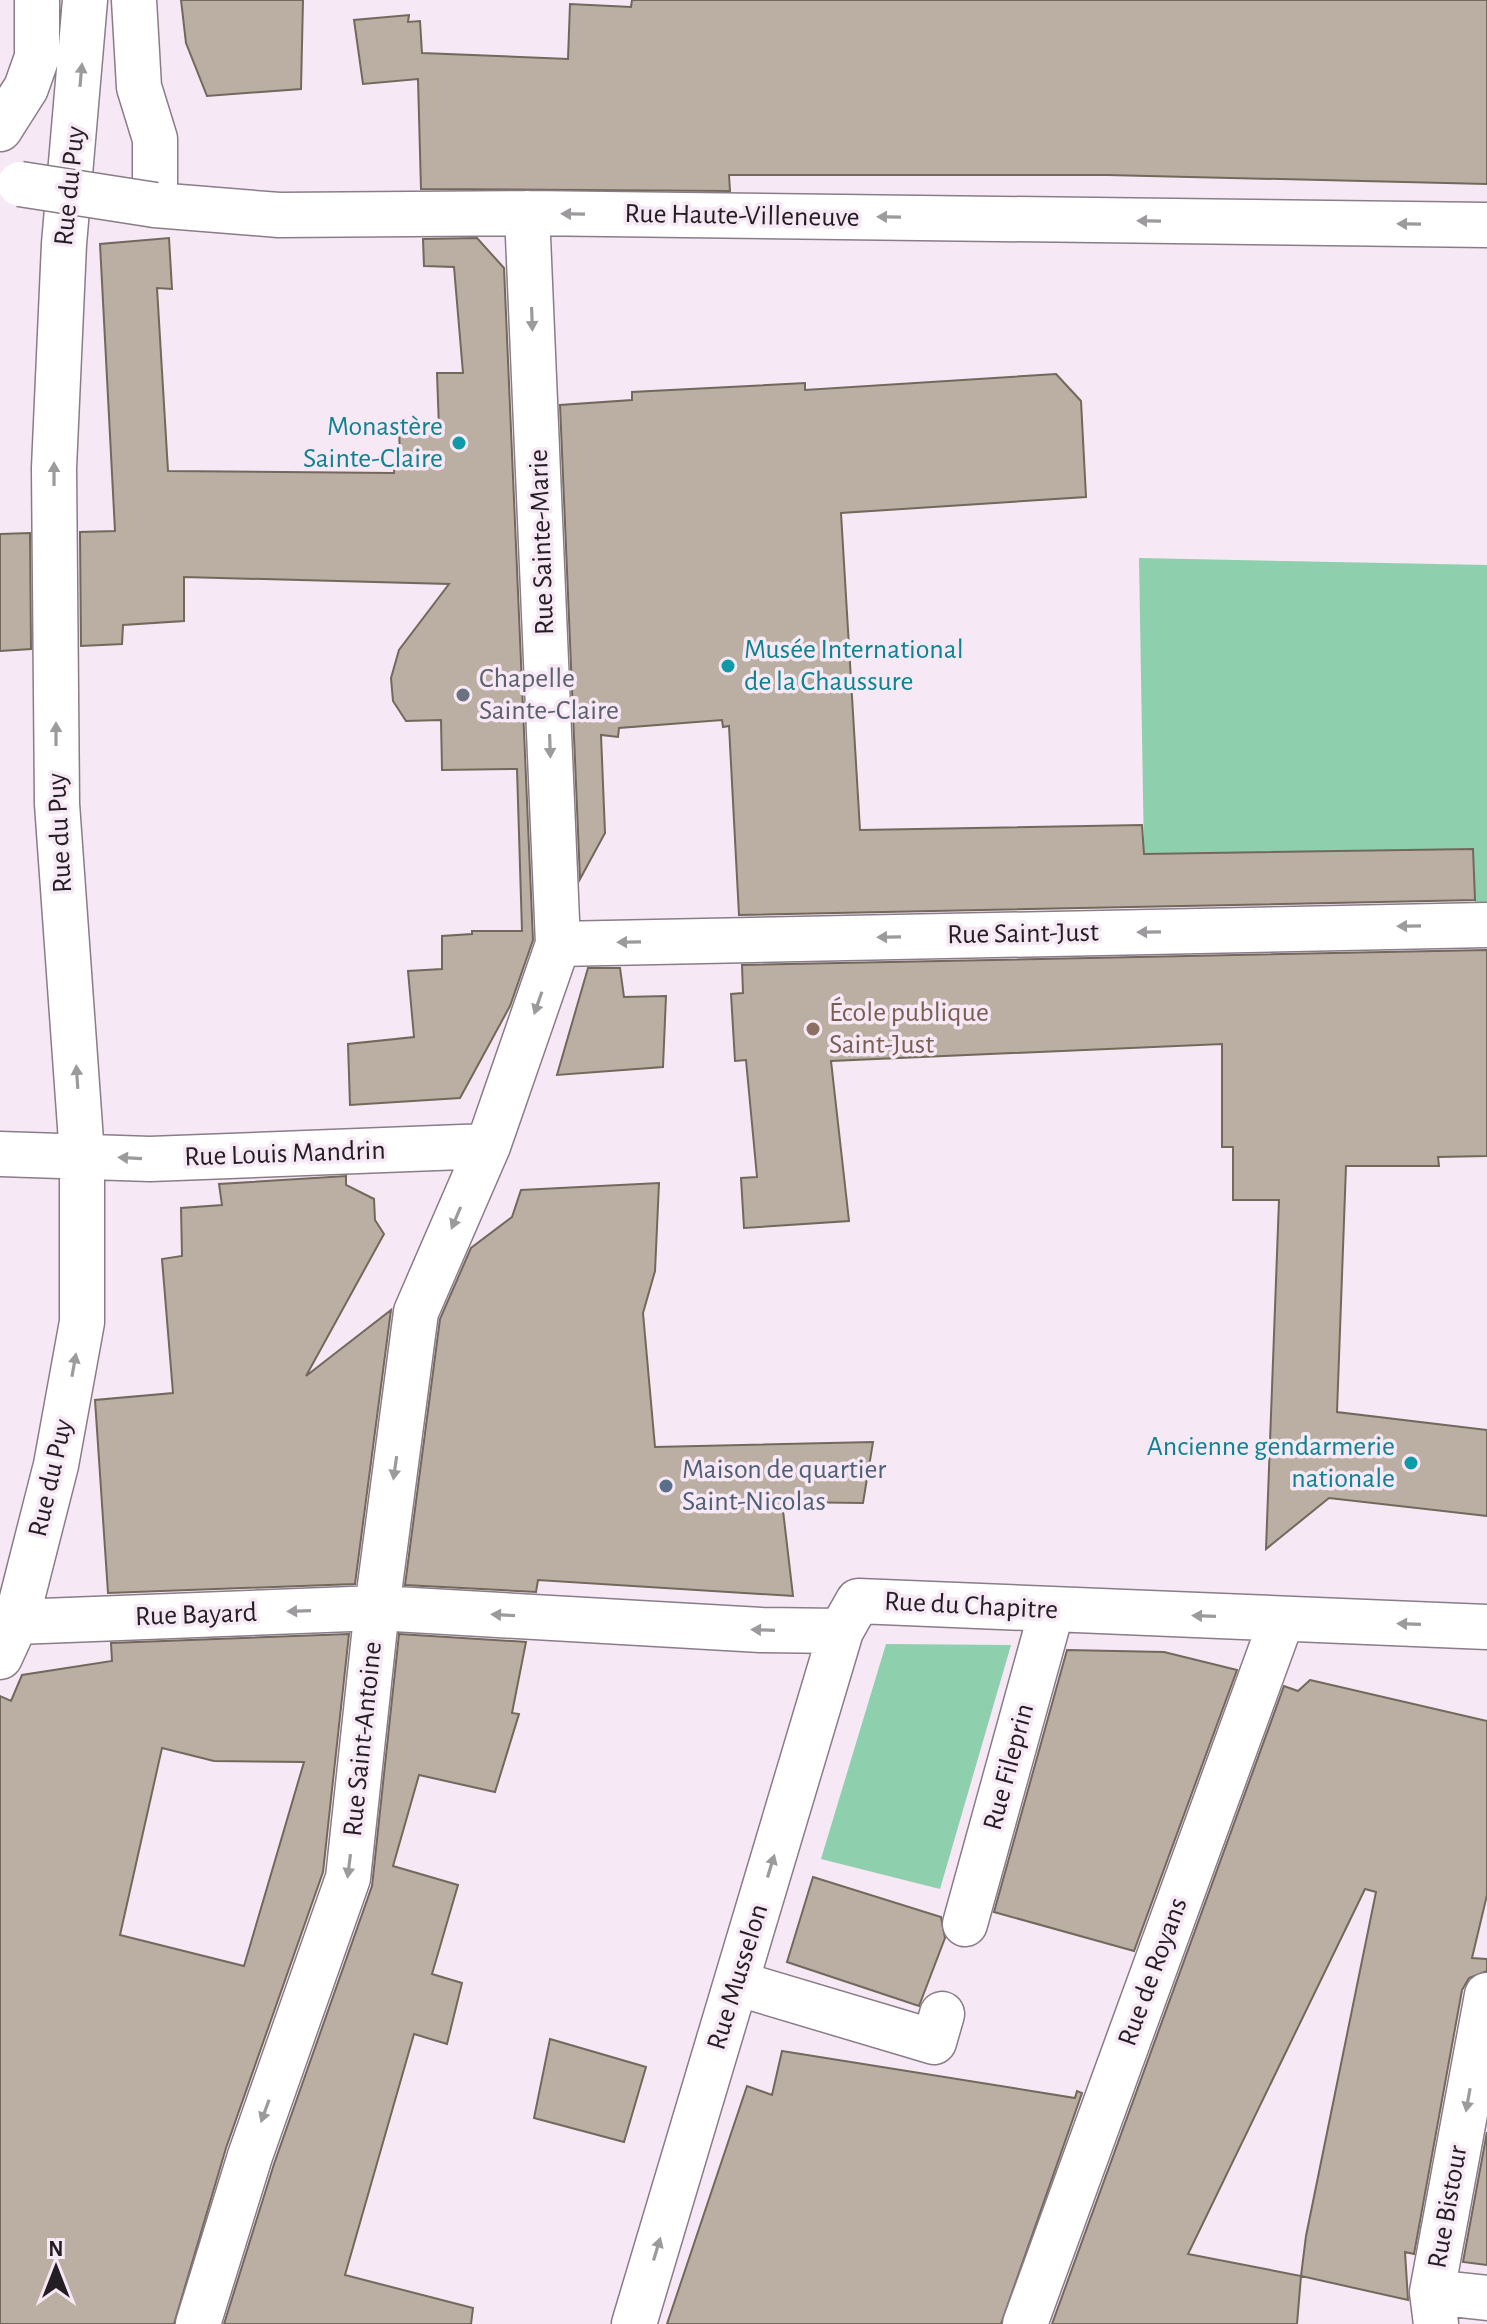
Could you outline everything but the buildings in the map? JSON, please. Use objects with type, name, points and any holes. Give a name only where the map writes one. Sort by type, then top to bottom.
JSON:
[{"type":"street","points":[[0,129],[26,88],[37,57],[37,0]]},
{"type":"street","name":"Rue du Puy","points":[[8,1639],[56,1465],[82,1322],[82,1155],[57,804],[54,468],[64,244],[85,0]]},
{"type":"street","points":[[134,0],[139,87],[155,139],[155,205]]},
{"type":"street","name":"Rue Haute-Villeneuve","points":[[10,181],[155,205],[279,215],[527,213],[1487,225]]},
{"type":"street","name":"Rue Sainte-Marie","points":[[488,1146],[558,944],[527,213]]},
{"type":"street","name":"Rue Saint-Just","points":[[558,944],[1487,925]]},
{"type":"street","name":"Rue Louis Mandrin","points":[[0,1154],[150,1159],[488,1146]]},
{"type":"street","name":"Rue Saint-Antoine","points":[[198,2324],[250,2156],[348,1878],[377,1608],[416,1312],[488,1146]]},
{"type":"street","name":"Rue du Chapitre","points":[[841,1631],[858,1601],[1487,1627]]},
{"type":"street","points":[[377,1608],[761,1630],[841,1631]]},
{"type":"street","name":"Rue Bayard","points":[[8,1639],[377,1608]]},
{"type":"street","name":"Rue Fileprin","points":[[965,1924],[1052,1609]]},
{"type":"street","name":"Rue de Royans","points":[[1025,2324],[1282,1619]]},
{"type":"street","name":"Rue Musselon","points":[[634,2324],[841,1631]]},
{"type":"street","points":[[736,1983],[934,2042],[942,2014]]},
{"type":"street","name":"Rue Bistour","points":[[1434,2308],[1487,1995]]},
{"type":"street","points":[[1434,2308],[1487,2298]]},
{"type":"green space","points":[[1139,558],[1487,565],[1487,904],[1475,905],[1472,849],[1144,854]]},
{"type":"green space","points":[[886,1644],[1011,1645],[940,1889],[821,1859]]},
{"type":"place","name":"Monastère Sainte-Claire","points":[[459,443]]},
{"type":"place","name":"Musée International de la Chaussure","points":[[728,666]]},
{"type":"place","name":"Chapelle Sainte-Claire","points":[[463,695]]},
{"type":"place","name":"École publique Saint-Just","points":[[813,1029]]},
{"type":"place","name":"Ancienne gendarmerie nationale","points":[[1411,1463]]},
{"type":"place","name":"Maison de quartier Saint-Nicolas","points":[[666,1486]]}]
